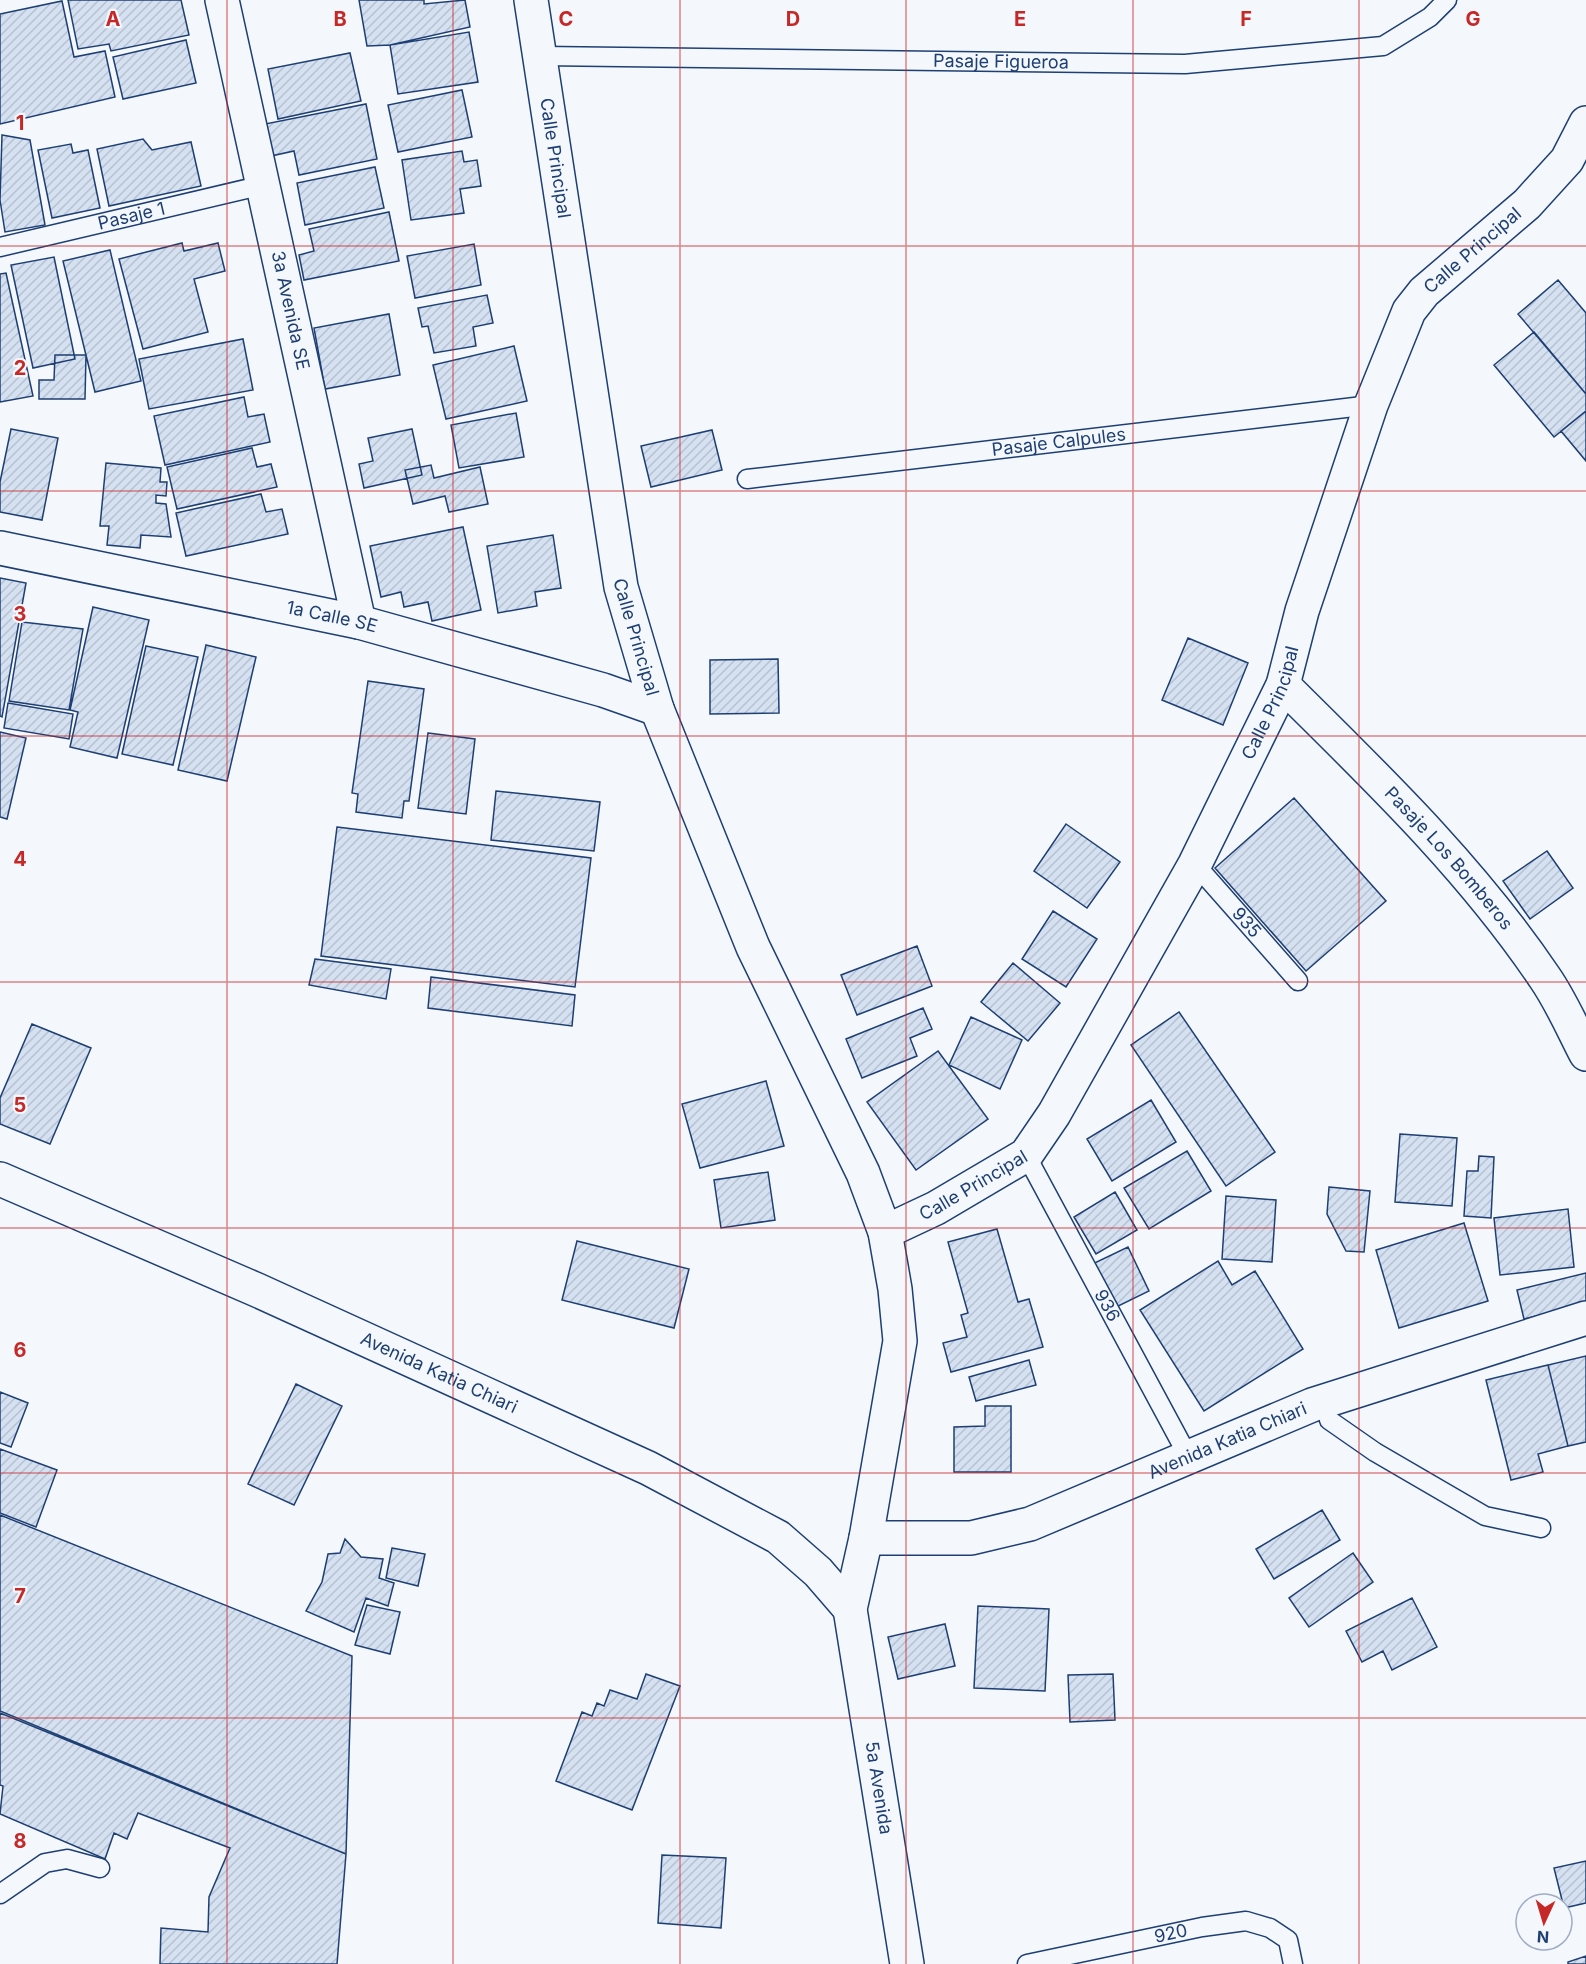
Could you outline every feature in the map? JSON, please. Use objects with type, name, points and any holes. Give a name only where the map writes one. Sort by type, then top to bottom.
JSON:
[{"type":"street","name":"3a Avenida SE","points":[[222,0],[359,622]]},
{"type":"street","name":"Calle Principal","points":[[531,0],[621,587],[657,709],[753,947],[863,1173],[885,1232],[895,1289],[900,1341],[866,1538],[850,1609]]},
{"type":"street","name":"Calle Principal","points":[[885,1232],[936,1208],[1026,1155],[1054,1114],[1195,864],[1283,685],[1302,610],[1371,405],[1409,310],[1424,292],[1527,204],[1567,160],[1586,123]]},
{"type":"street","name":"1a Calle SE","points":[[0,548],[359,622],[603,690],[657,709]]},
{"type":"street","name":"Pasaje Los Bomberos","points":[[1283,685],[1408,808],[1487,899],[1546,980],[1586,1054]]},
{"type":"street","name":"Avenida Katia Chiari","points":[[0,1179],[257,1290],[648,1468],[778,1537],[818,1572],[850,1609]]},
{"type":"street","name":"Avenida Katia Chiari","points":[[866,1538],[971,1538],[1030,1524],[1188,1456],[1321,1412],[1586,1318]]},
{"type":"street","name":"5a Avenida","points":[[850,1609],[907,1964]]},
{"type":"lane","name":"Pasaje Figueroa","points":[[541,56],[1185,64],[1383,46],[1430,17],[1447,0]]},
{"type":"lane","name":"Pasaje 1","points":[[0,247],[263,185]]},
{"type":"lane","name":"Pasaje Calpules","points":[[747,479],[1371,405]]},
{"type":"lane","name":"935","points":[[1195,864],[1298,981]]},
{"type":"lane","name":"936","points":[[1026,1155],[1188,1456]]},
{"type":"lane","points":[[1321,1412],[1375,1452],[1485,1516],[1541,1528]]},
{"type":"lane","points":[[0,1894],[45,1863],[67,1859],[100,1868]]},
{"type":"lane","name":"920","points":[[1027,1964],[1202,1927],[1246,1921],[1270,1928],[1288,1940],[1293,1964]]},
{"type":"building","points":[[68,0],[181,0],[189,35],[111,51],[109,44],[78,49]]},
{"type":"building","points":[[359,0],[424,0],[424,4],[465,0],[470,27],[390,45],[367,46]]},
{"type":"building","points":[[62,1],[74,57],[105,51],[115,97],[0,124],[0,14]]},
{"type":"building","points":[[469,32],[478,82],[398,94],[390,45]]},
{"type":"building","points":[[186,40],[196,83],[123,99],[113,57]]},
{"type":"building","points":[[350,53],[361,101],[278,119],[268,69]]},
{"type":"building","points":[[462,90],[472,137],[398,152],[388,105]]},
{"type":"building","points":[[366,104],[377,159],[299,175],[294,151],[271,156],[265,124]]},
{"type":"building","points":[[2,135],[30,140],[45,225],[5,232],[0,200]]},
{"type":"building","points":[[143,139],[152,150],[191,142],[201,186],[109,206],[97,149]]},
{"type":"building","points":[[71,144],[73,153],[88,150],[100,208],[52,218],[38,150]]},
{"type":"building","points":[[462,151],[464,162],[477,160],[481,186],[460,189],[464,213],[411,220],[402,160]]},
{"type":"building","points":[[375,167],[384,208],[305,225],[297,183]]},
{"type":"building","points":[[389,212],[399,261],[304,280],[299,255],[314,251],[309,229]]},
{"type":"building","points":[[182,243],[184,251],[218,243],[225,271],[194,279],[208,332],[143,349],[119,259]]},
{"type":"building","points":[[474,244],[481,285],[415,298],[407,256]]},
{"type":"building","points":[[110,250],[141,381],[95,392],[63,261]]},
{"type":"building","points":[[54,257],[75,359],[33,368],[11,265]]},
{"type":"building","points":[[6,273],[33,396],[0,402],[0,274]]},
{"type":"building","points":[[1558,280],[1586,313],[1586,394],[1518,314]]},
{"type":"building","points":[[487,295],[493,323],[473,327],[476,346],[434,353],[428,326],[422,327],[418,308]]},
{"type":"building","points":[[389,314],[400,375],[325,389],[314,328]]},
{"type":"building","points":[[1534,332],[1586,394],[1586,411],[1554,437],[1494,365]]},
{"type":"building","points":[[243,339],[253,390],[149,409],[139,359]]},
{"type":"building","points":[[514,346],[527,401],[446,419],[433,365]]},
{"type":"building","points":[[55,355],[86,355],[85,399],[39,399],[39,380],[54,380]]},
{"type":"building","points":[[244,397],[248,417],[264,414],[270,442],[165,465],[154,416]]},
{"type":"building","points":[[1586,411],[1586,461],[1561,431]]},
{"type":"building","points":[[516,413],[524,457],[459,468],[451,425]]},
{"type":"building","points":[[11,429],[58,438],[42,520],[0,512],[0,482]]},
{"type":"building","points":[[412,429],[422,475],[364,488],[359,464],[373,461],[368,438]]},
{"type":"building","points":[[712,430],[722,470],[651,487],[641,446]]},
{"type":"building","points":[[252,448],[257,467],[271,464],[277,487],[177,509],[167,467]]},
{"type":"building","points":[[106,463],[161,468],[160,482],[167,482],[166,496],[156,495],[156,503],[166,504],[171,537],[141,535],[140,548],[107,545],[109,526],[100,526]]},
{"type":"building","points":[[431,465],[434,478],[480,467],[488,504],[449,512],[445,496],[413,504],[405,470]]},
{"type":"building","points":[[261,494],[266,512],[282,509],[288,534],[186,556],[176,513]]},
{"type":"building","points":[[463,527],[481,610],[432,621],[428,602],[404,607],[401,592],[381,597],[370,546]]},
{"type":"building","points":[[553,535],[561,588],[535,592],[537,606],[498,613],[487,546]]},
{"type":"building","points":[[0,578],[26,583],[2,717],[0,716]]},
{"type":"building","points":[[93,607],[149,620],[117,758],[70,747],[78,712],[70,710]]},
{"type":"building","points":[[22,622],[83,629],[69,710],[9,701]]},
{"type":"building","points":[[1188,638],[1248,663],[1223,725],[1162,700]]},
{"type":"building","points":[[206,645],[256,657],[227,781],[178,770]]},
{"type":"building","points":[[146,646],[198,657],[173,765],[122,754]]},
{"type":"building","points":[[778,659],[779,713],[710,714],[710,660]]},
{"type":"building","points":[[368,681],[424,689],[409,801],[404,801],[402,818],[356,812],[358,794],[352,793]]},
{"type":"building","points":[[8,703],[73,714],[69,739],[4,728]]},
{"type":"building","points":[[0,732],[26,738],[7,819],[0,817]]},
{"type":"building","points":[[428,733],[475,739],[466,814],[418,808]]},
{"type":"building","points":[[496,791],[600,802],[594,851],[491,840]]},
{"type":"building","points":[[1294,798],[1386,901],[1306,971],[1215,868]]},
{"type":"building","points":[[1066,824],[1120,862],[1087,908],[1034,871]]},
{"type":"building","points":[[337,827],[591,858],[575,987],[321,956]]},
{"type":"building","points":[[1547,851],[1573,888],[1530,919],[1503,881]]},
{"type":"building","points":[[1053,911],[1097,939],[1066,987],[1022,959]]},
{"type":"building","points":[[917,946],[932,986],[857,1015],[841,975]]},
{"type":"building","points":[[315,959],[391,969],[386,999],[309,985]]},
{"type":"building","points":[[1013,963],[1060,1003],[1028,1041],[981,1002]]},
{"type":"building","points":[[431,977],[575,995],[572,1026],[428,1008]]},
{"type":"building","points":[[923,1008],[932,1029],[910,1038],[917,1056],[862,1078],[846,1039]]},
{"type":"building","points":[[1179,1012],[1275,1152],[1226,1186],[1131,1045]]},
{"type":"building","points":[[971,1017],[1022,1040],[1000,1089],[949,1065]]},
{"type":"building","points":[[32,1024],[91,1048],[50,1144],[0,1124],[0,1098]]},
{"type":"building","points":[[938,1051],[988,1119],[916,1170],[867,1102]]},
{"type":"building","points":[[766,1081],[784,1146],[700,1168],[682,1104]]},
{"type":"building","points":[[1151,1100],[1176,1142],[1112,1181],[1087,1139]]},
{"type":"building","points":[[1400,1134],[1457,1138],[1452,1206],[1395,1202]]},
{"type":"building","points":[[1187,1151],[1211,1191],[1149,1229],[1124,1188]]},
{"type":"building","points":[[1479,1156],[1494,1157],[1491,1218],[1464,1216],[1467,1171],[1478,1171]]},
{"type":"building","points":[[768,1172],[775,1220],[721,1228],[714,1180]]},
{"type":"building","points":[[1329,1187],[1370,1191],[1364,1252],[1346,1251],[1327,1214]]},
{"type":"building","points":[[1115,1192],[1137,1230],[1096,1254],[1074,1217]]},
{"type":"building","points":[[1226,1196],[1276,1200],[1272,1262],[1222,1259]]},
{"type":"building","points":[[1568,1209],[1574,1267],[1500,1275],[1494,1218]]},
{"type":"building","points":[[1464,1223],[1488,1301],[1399,1328],[1376,1250]]},
{"type":"building","points":[[997,1229],[1018,1302],[1029,1299],[1043,1347],[951,1372],[943,1343],[967,1337],[961,1315],[968,1313],[948,1242]]},
{"type":"building","points":[[577,1241],[689,1269],[674,1328],[562,1300]]},
{"type":"building","points":[[1128,1247],[1149,1291],[1106,1312],[1084,1268]]},
{"type":"building","points":[[1218,1261],[1232,1285],[1255,1271],[1303,1349],[1204,1411],[1140,1310]]},
{"type":"building","points":[[1586,1273],[1586,1304],[1524,1319],[1517,1290]]},
{"type":"building","points":[[1586,1356],[1586,1442],[1568,1446],[1548,1365]]},
{"type":"building","points":[[1029,1360],[1036,1385],[976,1401],[969,1377]]},
{"type":"building","points":[[1548,1365],[1568,1446],[1538,1454],[1543,1472],[1511,1480],[1486,1380]]},
{"type":"building","points":[[296,1384],[342,1406],[294,1505],[248,1484]]},
{"type":"building","points":[[0,1392],[28,1403],[11,1447],[0,1443]]},
{"type":"building","points":[[985,1406],[1011,1406],[1011,1472],[954,1472],[954,1427],[985,1426]]},
{"type":"building","points":[[0,1449],[57,1470],[36,1527],[0,1513]]},
{"type":"building","points":[[1322,1510],[1340,1540],[1274,1579],[1256,1549]]},
{"type":"building","points":[[0,1515],[352,1656],[346,1854],[0,1711]]},
{"type":"building","points":[[345,1539],[361,1557],[383,1559],[379,1578],[394,1583],[388,1606],[366,1598],[354,1632],[306,1611],[322,1582],[328,1554],[340,1553]]},
{"type":"building","points":[[392,1548],[425,1554],[418,1586],[386,1578]]},
{"type":"building","points":[[1353,1553],[1373,1582],[1309,1627],[1289,1598]]},
{"type":"building","points":[[1412,1598],[1437,1647],[1392,1670],[1383,1651],[1362,1662],[1346,1631]]},
{"type":"building","points":[[367,1605],[400,1612],[390,1654],[355,1645]]},
{"type":"building","points":[[978,1606],[1049,1609],[1045,1691],[974,1688]]},
{"type":"building","points":[[945,1624],[955,1666],[898,1679],[888,1637]]},
{"type":"building","points":[[646,1674],[680,1686],[632,1810],[556,1781],[582,1712],[592,1716],[597,1703],[604,1706],[610,1690],[637,1699]]},
{"type":"building","points":[[1113,1674],[1115,1720],[1070,1722],[1068,1675]]},
{"type":"building","points":[[0,1713],[346,1854],[337,1964],[160,1964],[161,1928],[208,1932],[209,1897],[230,1848],[138,1813],[127,1839],[114,1833],[105,1859],[0,1814],[3,1786],[0,1785]]},
{"type":"building","points":[[662,1855],[726,1858],[721,1928],[658,1923]]},
{"type":"building","points":[[1586,1861],[1586,1903],[1574,1906],[1574,1892],[1560,1892],[1554,1868]]},
{"type":"building","points":[[1586,1956],[1586,1964],[1568,1964],[1568,1962]]}]
